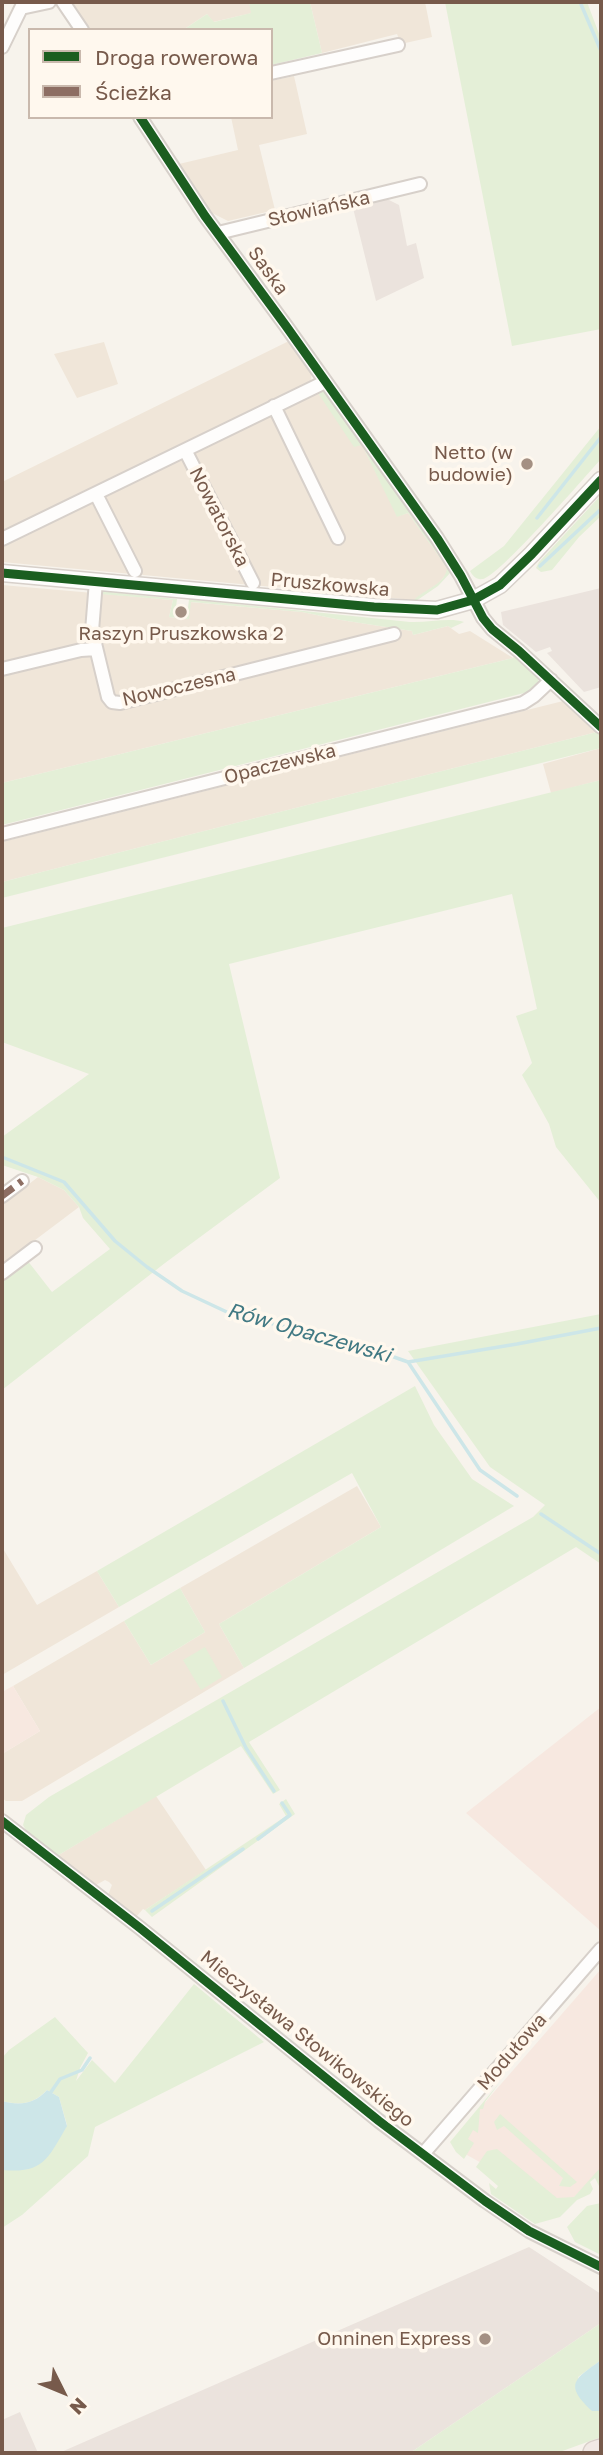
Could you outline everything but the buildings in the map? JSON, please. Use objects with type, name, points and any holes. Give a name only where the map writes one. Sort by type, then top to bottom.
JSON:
[{"type":"highway","points":[[595,2453],[601,2451]]},
{"type":"street","points":[[2,47],[22,5],[49,2]]},
{"type":"street","points":[[64,2],[81,28]]},
{"type":"street","points":[[273,73],[398,45]]},
{"type":"street","name":"Saska","points":[[141,119],[218,233],[437,538],[473,600]]},
{"type":"street","name":"Słowiańska","points":[[218,233],[420,184]]},
{"type":"street","name":"Nowatorska","points":[[2,539],[325,382]]},
{"type":"street","points":[[274,406],[338,538]]},
{"type":"street","name":"Nowatorska","points":[[185,450],[253,583]]},
{"type":"street","name":"Pruszkowska","points":[[2,573],[417,611],[450,608],[493,590],[512,574],[601,480]]},
{"type":"street","points":[[96,494],[135,571]]},
{"type":"street","points":[[2,669],[81,650],[96,649],[92,626],[96,581]]},
{"type":"street","points":[[473,600],[492,629],[601,727]]},
{"type":"street","name":"Nowoczesna","points":[[96,649],[108,697],[116,703],[394,634]]},
{"type":"street","name":"Opaczewska","points":[[2,834],[523,703],[551,680]]},
{"type":"street","points":[[2,1196],[22,1181]]},
{"type":"street","points":[[2,1273],[35,1248]]},
{"type":"street","name":"Mieczysława Słowikowskiego","points":[[2,1821],[141,1928],[423,2154],[513,2221],[601,2267]]},
{"type":"street","name":"Modułowa","points":[[423,2154],[601,1949]]},
{"type":"shaded area","points":[[75,2],[249,2],[252,13],[213,22],[207,14],[186,28],[88,28],[73,6]]},
{"type":"shaded area","points":[[310,2],[425,2],[432,37],[401,44],[397,34],[322,53]]},
{"type":"shaded area","points":[[294,76],[307,134],[259,145],[275,210],[228,221],[212,213],[179,164],[238,150],[231,119],[273,119],[273,81]]},
{"type":"shaded area","points":[[387,199],[399,205],[407,246],[416,243],[424,278],[376,301],[353,208]]},
{"type":"shaded area","points":[[291,340],[312,369],[311,381],[318,393],[362,445],[398,516],[408,513],[447,568],[447,573],[439,583],[414,600],[2,562],[2,482]]},
{"type":"shaded area","points":[[104,342],[118,384],[77,398],[54,354]]},
{"type":"shaded area","points":[[2,585],[173,600],[169,617],[188,619],[190,602],[302,612],[412,631],[413,635],[448,626],[459,634],[470,631],[513,658],[2,783]]},
{"type":"shaded area","points":[[601,588],[601,687],[584,692],[547,653],[552,651],[550,647],[536,652],[503,625],[501,612]]},
{"type":"shaded area","points":[[563,701],[597,732],[2,882],[2,842]]},
{"type":"shaded area","points":[[601,748],[601,780],[551,793],[543,764]]},
{"type":"shaded area","points":[[38,1177],[64,1190],[79,1207],[2,1265],[2,1205]]},
{"type":"shaded area","points":[[357,1486],[381,1527],[219,1624],[244,1668],[22,1801],[6,1801],[2,1798],[2,1754],[40,1731],[13,1686],[124,1621],[151,1665],[205,1632],[180,1588]]},
{"type":"shaded area","points":[[2,1547],[37,1605],[97,1571],[119,1607],[2,1675]]},
{"type":"shaded area","points":[[13,1686],[40,1731],[2,1754],[2,1692]]},
{"type":"shaded area","points":[[601,1707],[601,1931],[466,1813]]},
{"type":"shaded area","points":[[156,1796],[206,1870],[143,1909],[136,1917],[108,1895],[112,1885],[109,1882],[105,1880],[96,1885],[57,1856]]},
{"type":"shaded area","points":[[601,1969],[601,2171],[563,2208],[467,2155],[461,2130]]},
{"type":"shaded area","points":[[529,2247],[601,2294],[601,2323],[410,2453],[59,2453]]},
{"type":"shaded area","points":[[20,2412],[38,2453],[2,2453],[2,2420]]},
{"type":"green space","points":[[249,2],[310,2],[322,53],[273,65],[273,28],[186,28],[207,14],[214,22],[251,13]]},
{"type":"green space","points":[[445,2],[587,2],[601,39],[601,329],[512,346]]},
{"type":"green space","points":[[326,390],[452,571],[438,586],[416,601],[414,600],[418,596],[442,579],[447,568],[408,513],[397,517],[362,445],[354,447],[318,393]]},
{"type":"green space","points":[[601,426],[601,459],[506,562],[483,579],[475,577],[470,571],[504,546]]},
{"type":"green space","points":[[601,495],[601,516],[579,537],[552,570],[541,572],[536,568],[539,562]]},
{"type":"green space","points":[[101,591],[177,599],[175,615],[187,617],[189,599],[410,622],[464,622],[451,628],[448,626],[413,635],[412,631],[302,612],[191,602],[189,619],[169,617],[173,600],[100,594]]},
{"type":"green space","points":[[515,655],[536,673],[539,683],[532,691],[2,825],[2,783],[513,658]]},
{"type":"green space","points":[[597,732],[601,736],[601,748],[2,898],[2,882]]},
{"type":"green space","points":[[601,780],[601,1203],[556,1147],[549,1124],[522,1075],[532,1063],[516,1016],[537,1009],[512,894],[229,964],[280,1178],[165,1263],[2,1390],[2,1279],[27,1260],[52,1292],[110,1249],[83,1218],[79,1207],[64,1190],[38,1177],[2,1165],[2,1137],[89,1074],[2,1042],[2,928]]},
{"type":"green space","points":[[601,1314],[601,1564],[576,1547],[249,1742],[280,1790],[273,1794],[241,1746],[57,1856],[27,1832],[23,1825],[26,1815],[49,1797],[533,1517],[545,1505],[490,1467],[408,1351]]},
{"type":"green space","points":[[415,1386],[434,1425],[472,1479],[514,1506],[244,1668],[219,1624],[381,1527],[352,1473],[119,1607],[97,1571]]},
{"type":"green space","points":[[180,1588],[205,1632],[151,1665],[124,1621]]},
{"type":"green space","points":[[205,1647],[222,1677],[201,1690],[183,1660]]},
{"type":"green space","points":[[286,1799],[295,1814],[152,1917],[145,1910],[286,1816],[279,1804]]},
{"type":"green space","points":[[194,1984],[264,2042],[95,2127],[88,2156],[22,2215],[2,2228],[2,2170],[28,2169],[67,2125],[59,2097],[47,2090],[26,2103],[2,2101],[2,2058],[55,2017],[88,2053],[76,2081],[92,2060],[115,2083]]},
{"type":"green space","points":[[500,2082],[483,2109],[480,2109],[478,2133],[473,2130],[468,2139],[474,2143],[464,2159],[450,2142]]},
{"type":"green space","points":[[500,2114],[577,2182],[570,2187],[559,2186],[563,2178],[504,2126],[497,2130],[494,2122]]},
{"type":"green space","points":[[497,2149],[557,2198],[574,2197],[601,2167],[601,2190],[595,2178],[590,2182],[593,2189],[590,2194],[577,2200],[560,2217],[535,2224],[491,2194],[489,2183],[496,2189],[498,2186],[476,2167],[487,2151]]},
{"type":"green space","points":[[601,2203],[601,2255],[575,2242],[567,2227],[587,2206]]},
{"type":"green space","points":[[601,2323],[601,2360],[578,2377],[592,2411],[601,2411],[601,2437],[557,2453],[410,2453]]},
{"type":"water","points":[[47,2090],[59,2097],[67,2126],[43,2162],[27,2169],[2,2170],[2,2101],[26,2103]]},
{"type":"water","points":[[601,2360],[601,2411],[592,2411],[578,2394],[576,2382]]},
{"type":"waterway","points":[[580,2],[601,51]]},
{"type":"waterway","points":[[537,518],[601,437]]},
{"type":"waterway","points":[[540,566],[601,509]]},
{"type":"waterway","name":"Rów Opaczewski","points":[[2,1157],[64,1182],[115,1241],[182,1291],[229,1313],[363,1346],[408,1362],[480,1470],[517,1496]]},
{"type":"waterway","points":[[408,1362],[601,1328]]},
{"type":"waterway","name":"Rów Opaczewski","points":[[541,1514],[601,1554]]},
{"type":"waterway","points":[[223,1701],[246,1748],[274,1791]]},
{"type":"waterway","points":[[258,1839],[290,1815],[282,1803]]},
{"type":"waterway","points":[[152,1911],[243,1849]]},
{"type":"waterway","points":[[51,2092],[60,2079],[82,2070],[90,2058]]},
{"type":"marked path","points":[[2,1196],[22,1181]]},
{"type":"cycle path","points":[[141,119],[205,216],[437,538],[483,618],[601,727]]},
{"type":"cycle path","points":[[2,573],[374,607],[437,610],[473,600],[500,585],[601,480]]},
{"type":"cycle path","points":[[2,1821],[140,1928],[379,2121],[485,2201],[529,2231],[601,2267]]},
{"type":"place","name":"Netto (w budowie)","points":[[527,464]]},
{"type":"place","name":"Raszyn Pruszkowska 2","points":[[181,612]]},
{"type":"place","name":"Onninen Express","points":[[485,2339]]}]
